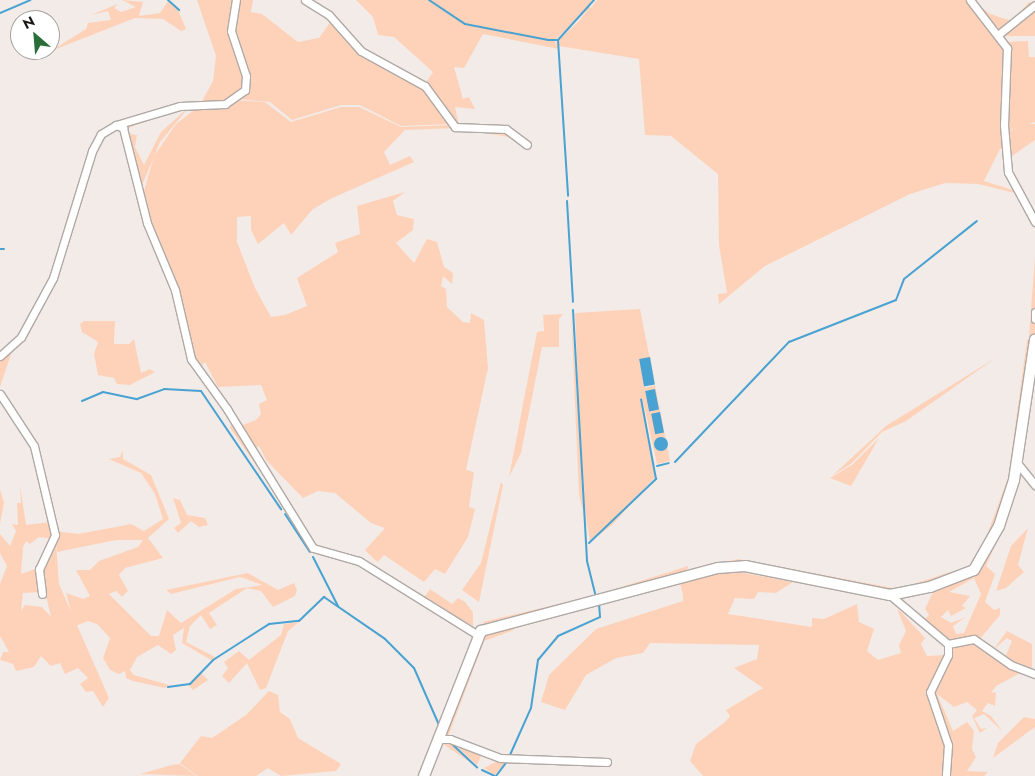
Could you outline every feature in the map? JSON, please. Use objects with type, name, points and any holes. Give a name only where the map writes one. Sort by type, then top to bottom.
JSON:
[{"type":"main road","points":[[424,776],[478,635],[718,568],[744,566],[890,595],[942,584],[979,565],[999,526],[1018,464],[1035,340]]},
{"type":"street","points":[[0,356],[22,337],[37,312],[62,251],[92,151],[101,134],[116,125],[180,106],[225,104],[240,96],[247,84],[231,31],[236,0]]},
{"type":"street","points":[[305,0],[329,15],[361,50],[429,89],[455,126],[506,129],[527,145]]},
{"type":"street","points":[[970,0],[999,34],[1008,54],[1004,125],[1008,172],[1035,222]]},
{"type":"street","points":[[999,34],[1035,6]]},
{"type":"street","points":[[116,125],[123,128],[147,223],[175,290],[191,359],[227,409],[313,548],[359,561],[478,635]]},
{"type":"street","points":[[1035,312],[1035,319]]},
{"type":"street","points":[[0,394],[34,446],[55,535],[39,569],[42,594]]},
{"type":"street","points":[[1018,464],[1035,485]]},
{"type":"street","points":[[890,595],[948,644],[948,655],[930,692],[948,745],[946,776]]},
{"type":"street","points":[[948,644],[974,639],[1011,665],[1035,674]]},
{"type":"street","points":[[438,739],[450,739],[500,758],[607,762]]},
{"type":"shaded area","points":[[122,0],[143,2],[139,16],[160,13],[168,1],[178,10],[186,29],[181,31],[163,19],[135,18],[60,47],[60,45],[86,29],[88,23],[111,20],[108,11],[91,15],[118,4],[114,8],[121,12],[136,7]]},
{"type":"shaded area","points":[[197,0],[234,0],[230,23],[246,85],[226,103],[201,103],[213,81],[216,56]]},
{"type":"shaded area","points":[[237,0],[253,0],[251,12],[262,14],[298,42],[319,38],[331,21],[359,50],[426,88],[450,124],[401,126],[360,105],[341,105],[292,120],[270,102],[237,99],[246,91],[232,31]]},
{"type":"shaded area","points":[[356,0],[593,0],[590,3],[590,9],[597,0],[968,0],[1005,49],[1006,149],[1000,149],[984,181],[1013,190],[1015,193],[978,184],[945,183],[910,194],[765,266],[719,304],[718,294],[727,293],[719,245],[718,174],[671,136],[645,135],[639,59],[559,46],[559,40],[589,9],[555,40],[559,49],[483,34],[464,68],[454,67],[463,99],[469,97],[475,109],[455,107],[459,125],[425,84],[433,72],[394,37],[378,35],[373,17]]},
{"type":"shaded area","points":[[972,0],[990,14],[1012,21],[1029,2],[1035,3],[1000,32]]},
{"type":"shaded area","points":[[1035,8],[1035,36],[1006,36],[1006,35]]},
{"type":"shaded area","points":[[1028,41],[1029,57],[1035,57],[1035,122],[1007,131],[1006,42]]},
{"type":"shaded area","points":[[234,100],[265,102],[291,122],[341,107],[359,107],[401,127],[452,125],[507,130],[521,139],[455,128],[405,130],[384,152],[390,165],[410,156],[414,162],[330,199],[312,210],[291,235],[284,223],[258,244],[251,230],[251,216],[237,217],[237,242],[255,288],[271,317],[285,315],[307,306],[297,278],[338,252],[335,243],[360,234],[357,206],[405,192],[393,201],[397,215],[414,219],[413,230],[396,243],[414,263],[427,239],[437,242],[444,267],[453,273],[452,284],[443,276],[441,286],[446,289],[447,307],[463,322],[470,323],[471,313],[484,320],[488,368],[466,470],[474,472],[469,507],[475,509],[468,537],[445,574],[435,569],[424,582],[384,555],[378,562],[374,559],[365,550],[385,528],[371,523],[335,493],[318,491],[303,498],[266,460],[259,446],[254,448],[242,436],[243,425],[256,420],[261,414],[259,404],[267,400],[261,385],[218,387],[205,362],[199,369],[192,359],[180,301],[148,223],[144,191],[154,156],[176,124],[197,108]]},
{"type":"shaded area","points":[[190,106],[160,142],[141,188],[122,126],[181,109],[128,128],[130,134],[137,135],[135,147],[144,165],[161,132]]},
{"type":"shaded area","points":[[1023,124],[1035,124],[1035,140],[1009,158],[1008,132]]},
{"type":"shaded area","points":[[1035,257],[1035,334],[1029,336]]},
{"type":"shaded area","points":[[640,309],[650,358],[645,388],[655,385],[670,461],[657,464],[642,397],[655,477],[613,524],[590,542],[583,495],[575,313]]},
{"type":"shaded area","points":[[571,313],[580,432],[582,495],[588,531],[579,494]]},
{"type":"shaded area","points":[[563,314],[559,319],[559,347],[542,347],[521,453],[509,477],[537,332],[544,331],[543,315]]},
{"type":"shaded area","points":[[84,321],[115,321],[114,344],[129,344],[134,339],[141,373],[150,369],[155,372],[130,385],[117,384],[114,378],[98,375],[94,354],[98,342],[82,332],[80,324]]},
{"type":"shaded area","points":[[1035,336],[1028,351],[1017,447],[1009,483],[989,538],[973,567],[930,584],[892,592],[761,566],[695,569],[738,559],[898,589],[969,566],[980,554],[1008,478],[1027,340]]},
{"type":"shaded area","points":[[12,351],[0,387],[0,358]]},
{"type":"shaded area","points":[[997,357],[906,421],[882,432],[851,464],[832,476],[886,426]]},
{"type":"shaded area","points":[[232,421],[246,447],[287,509],[230,428]]},
{"type":"shaded area","points":[[879,438],[851,486],[830,478],[852,465]]},
{"type":"shaded area","points":[[123,450],[123,459],[151,475],[169,519],[148,538],[163,558],[125,568],[119,575],[128,591],[122,597],[116,591],[109,594],[151,636],[159,636],[167,610],[181,623],[236,589],[262,585],[240,577],[171,594],[166,590],[248,573],[278,590],[294,583],[297,590],[295,596],[273,607],[261,591],[247,588],[209,613],[217,625],[210,629],[201,615],[190,626],[186,642],[215,657],[211,660],[182,643],[184,628],[173,635],[176,650],[171,654],[158,645],[137,657],[130,670],[134,675],[169,685],[165,688],[133,681],[126,678],[125,671],[119,674],[110,670],[103,658],[110,638],[97,624],[88,621],[75,626],[66,593],[83,599],[90,596],[76,570],[90,570],[99,561],[138,547],[143,540],[116,540],[57,552],[55,531],[78,534],[131,524],[144,531],[163,519],[155,494],[141,473],[109,459],[120,457]]},
{"type":"shaded area","points":[[1022,472],[1005,523],[986,566],[995,574],[985,602],[994,610],[1000,608],[1000,615],[979,640],[949,642],[923,621],[929,615],[925,609],[933,592],[897,599],[961,580],[982,568]],"holes":[[[974,578],[981,594],[964,633],[956,634],[953,626],[966,617],[951,623],[941,617],[948,610],[951,616],[966,608],[962,606],[970,596],[949,592]]]},
{"type":"shaded area","points":[[501,482],[503,485],[479,602],[462,590],[481,563]]},
{"type":"shaded area","points":[[20,485],[26,525],[51,522],[54,539],[39,537],[30,544],[26,541],[23,547],[21,574],[38,568],[41,592],[23,593],[21,611],[25,605],[42,607],[51,617],[40,569],[56,542],[59,584],[109,698],[103,707],[93,691],[86,692],[80,684],[88,678],[78,668],[65,674],[60,663],[51,666],[41,656],[34,667],[16,671],[13,664],[0,660],[3,652],[9,652],[0,636],[0,584],[7,566],[0,553],[0,534],[10,546],[16,531],[12,524],[18,525],[17,503],[21,503]]},
{"type":"shaded area","points":[[0,489],[4,503],[0,524]]},
{"type":"shaded area","points":[[173,498],[180,500],[187,515],[205,518],[208,525],[199,527],[191,521],[178,533],[174,528],[181,523]]},
{"type":"shaded area","points":[[1028,528],[1018,565],[1024,572],[1006,588],[996,591],[1011,546]]},
{"type":"shaded area","points":[[688,566],[687,571],[597,597],[483,626],[483,622],[596,595]]},
{"type":"shaded area","points":[[729,570],[793,582],[776,593],[758,592],[754,599],[735,598],[728,614],[812,627],[812,618],[824,619],[857,604],[859,622],[874,629],[867,651],[878,660],[901,653],[899,645],[906,631],[897,609],[902,613],[925,638],[921,644],[927,656],[945,655],[927,689],[946,744],[944,776],[703,776],[690,761],[696,744],[725,722],[730,716],[726,710],[763,688],[734,668],[757,659],[759,645],[650,643],[643,653],[616,658],[586,675],[565,710],[541,702],[549,675],[596,629],[683,601],[683,595],[680,583],[523,624]]},
{"type":"shaded area","points":[[430,589],[452,604],[458,598],[465,602],[473,612],[473,626],[424,598]]},
{"type":"shaded area","points":[[299,622],[288,631],[266,688],[260,690],[247,663],[229,683],[222,676],[228,668],[224,662],[239,651],[249,660],[281,635],[284,624]]},
{"type":"shaded area","points":[[511,626],[514,630],[484,641],[448,737],[443,731],[483,637]]},
{"type":"shaded area","points":[[1007,631],[1032,644],[1032,671],[1005,658],[1012,641],[1007,638],[993,650]]},
{"type":"shaded area","points":[[972,641],[1022,672],[996,686],[991,693],[996,692],[995,706],[988,703],[982,711],[991,716],[1003,732],[984,714],[974,718],[981,729],[987,728],[980,733],[972,716],[977,710],[967,702],[954,707],[937,694],[953,731],[967,722],[974,731],[972,749],[976,757],[967,771],[988,772],[984,776],[948,776],[950,752],[932,692],[951,646]]},
{"type":"shaded area","points":[[201,673],[208,680],[193,690],[189,686]]},
{"type":"shaded area","points":[[269,691],[278,695],[280,712],[290,719],[298,738],[341,764],[336,771],[281,776],[268,768],[256,776],[197,776],[180,763],[201,736],[212,738],[246,715]]},
{"type":"shaded area","points":[[1024,717],[1035,719],[1035,727],[993,758],[998,743]]},
{"type":"shaded area","points":[[453,743],[482,754],[477,765]]},
{"type":"shaded area","points":[[443,744],[451,744],[477,767]]},
{"type":"shaded area","points":[[500,760],[507,760],[495,775],[484,768]]},
{"type":"shaded area","points":[[180,764],[196,776],[140,774],[172,765]]},
{"type":"water","points":[[650,357],[655,385],[644,386],[639,359]]},
{"type":"water","points":[[655,389],[659,410],[649,412],[645,391]]},
{"type":"water","points":[[660,412],[664,433],[655,434],[651,414]]},
{"type":"water","points":[[661,437],[666,439],[668,444],[666,449],[661,451],[656,449],[654,444],[656,439]]},
{"type":"waterway","points":[[0,13],[30,0]]},
{"type":"waterway","points":[[168,0],[179,10]]},
{"type":"waterway","points":[[429,0],[465,24],[548,40],[558,40],[594,0]]},
{"type":"waterway","points":[[558,40],[568,196]]},
{"type":"waterway","points":[[567,201],[573,302]]},
{"type":"waterway","points":[[675,462],[789,342],[896,300],[904,279],[977,221]]},
{"type":"waterway","points":[[573,310],[587,561],[596,596]]},
{"type":"waterway","points":[[82,401],[103,392],[137,399],[164,389],[201,391],[281,509]]},
{"type":"waterway","points":[[589,543],[656,479],[641,399]]},
{"type":"waterway","points":[[657,466],[669,463]]},
{"type":"waterway","points":[[285,514],[310,552]]},
{"type":"waterway","points":[[313,557],[338,606]]},
{"type":"waterway","points":[[168,687],[190,684],[213,660],[269,624],[299,621],[324,597],[385,639],[414,668],[439,725]]},
{"type":"waterway","points":[[510,755],[531,708],[538,660],[558,636],[600,617],[599,604]]},
{"type":"waterway","points":[[453,745],[477,767]]},
{"type":"waterway","points":[[496,776],[508,760]]},
{"type":"waterway","points":[[482,770],[495,776]]}]
